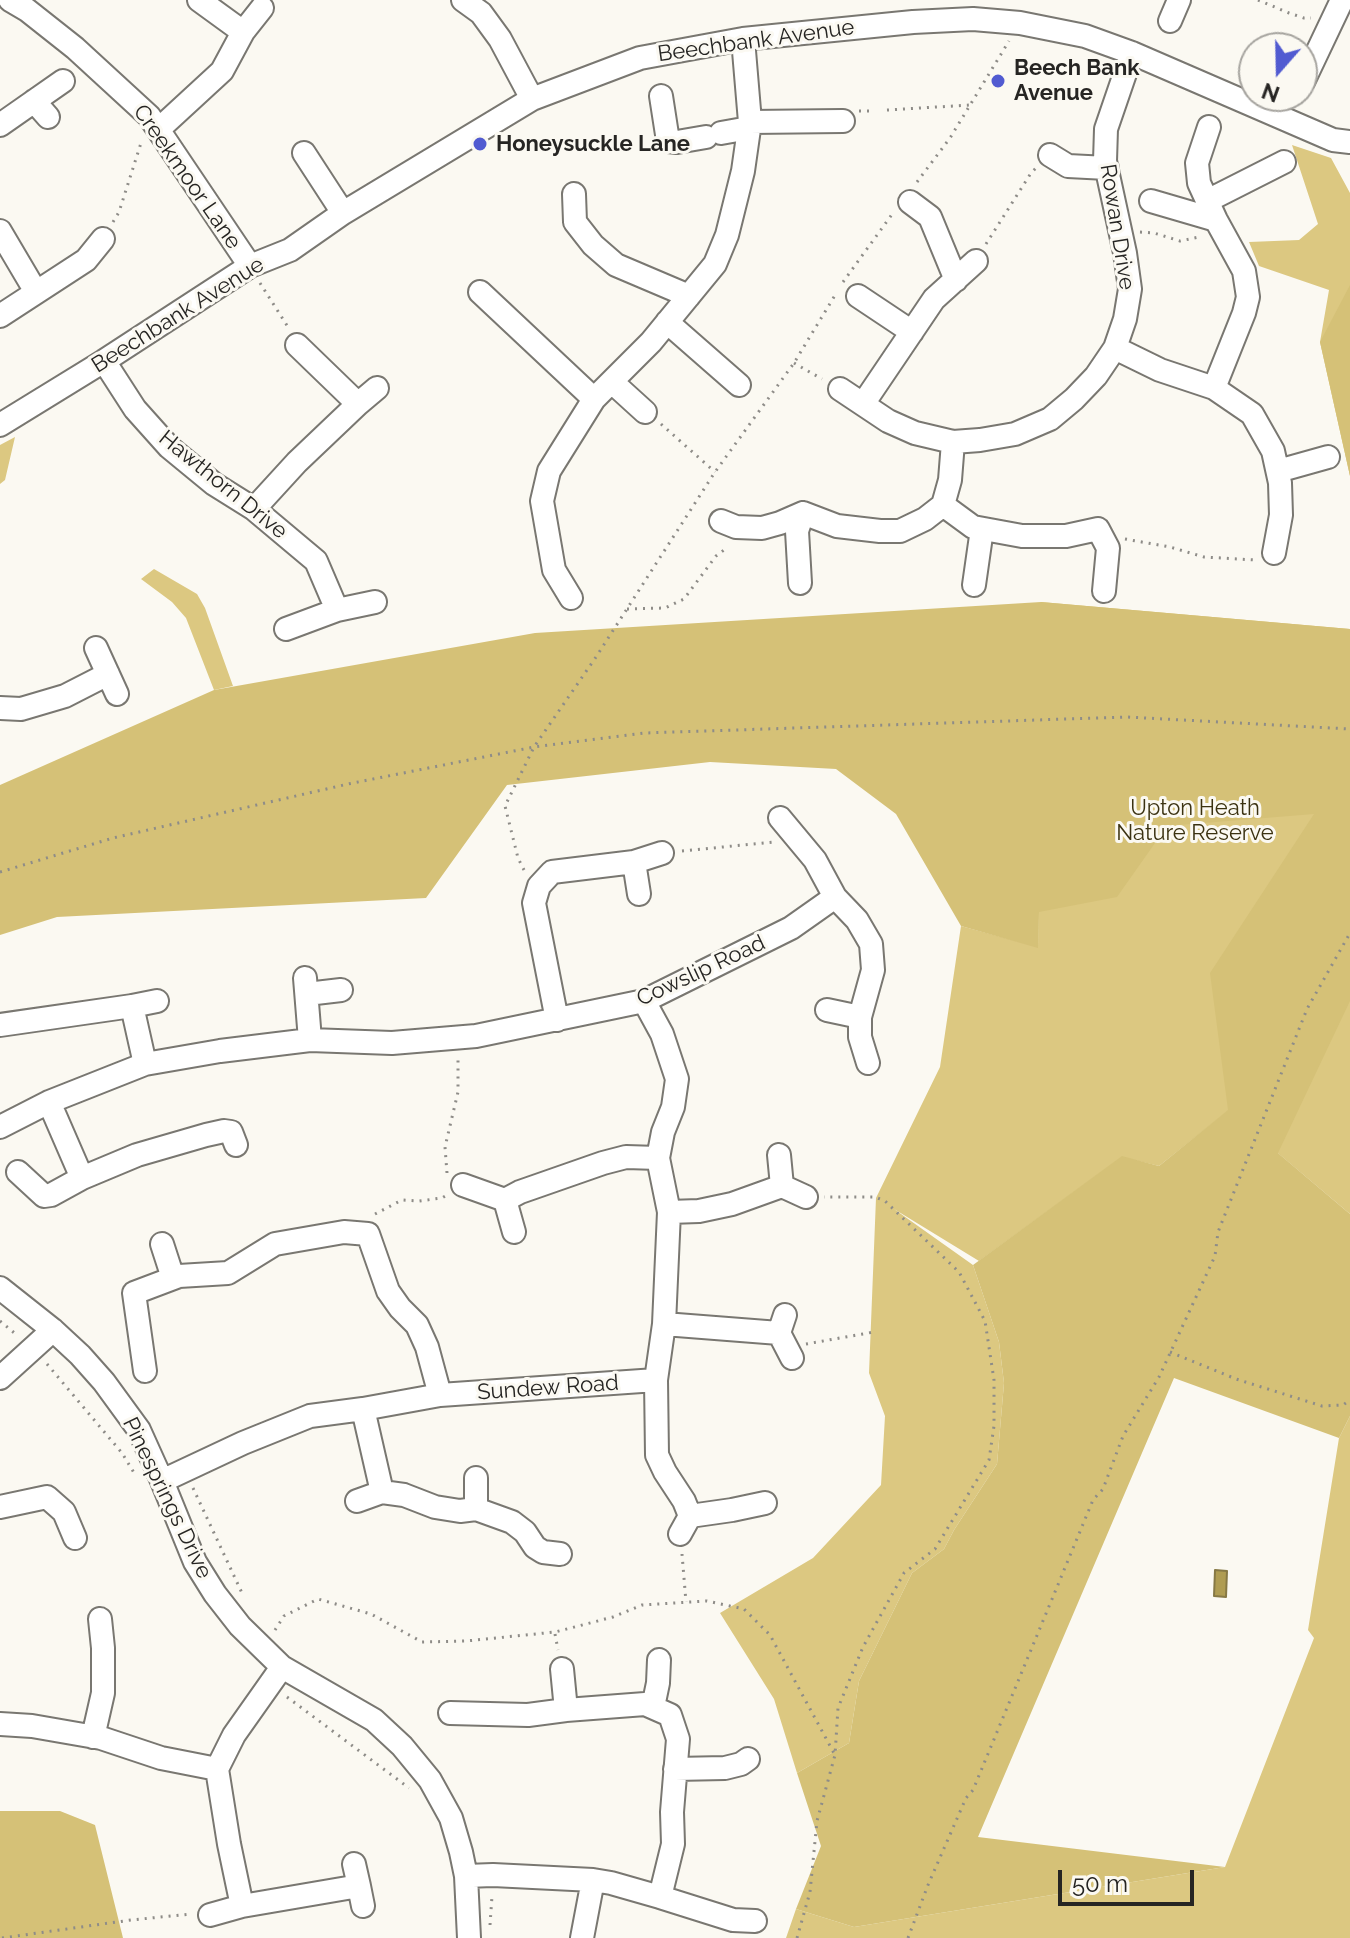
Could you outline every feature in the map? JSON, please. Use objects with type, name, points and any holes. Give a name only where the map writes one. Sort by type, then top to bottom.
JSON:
[{"type":"street","name":"Creekmoor Lane","points":[[10,0],[75,48],[154,123],[250,266]]},
{"type":"street","points":[[199,0],[243,32]]},
{"type":"street","points":[[463,0],[481,13],[500,39],[532,99]]},
{"type":"street","points":[[154,123],[222,71],[243,32],[262,8]]},
{"type":"street","points":[[1318,49],[1337,8]]},
{"type":"street","name":"Beechbank Avenue","points":[[0,425],[250,266],[290,250],[343,213],[532,99],[640,58],[911,11],[1020,23],[1085,36],[1132,53],[1333,140],[1350,142]]},
{"type":"street","points":[[571,598],[554,570],[547,526],[531,503],[594,399],[651,342],[715,264],[727,235],[743,171],[749,125],[743,39]]},
{"type":"street","name":"Rowan Drive","points":[[840,389],[888,421],[915,433],[953,442],[1015,434],[1050,419],[1096,376],[1115,348],[1125,319],[1130,289],[1105,161],[1106,129],[1132,53]]},
{"type":"street","points":[[0,125],[41,109],[63,81]]},
{"type":"street","points":[[661,96],[668,141],[714,135],[749,125],[843,121]]},
{"type":"street","points":[[1209,127],[1197,163],[1199,183],[1244,271],[1248,297],[1214,388]]},
{"type":"street","points":[[304,153],[343,213]]},
{"type":"street","points":[[1050,155],[1068,166],[1107,168]]},
{"type":"street","points":[[1215,218],[1284,162]]},
{"type":"street","points":[[574,194],[575,222],[593,245],[616,265],[689,296]]},
{"type":"street","points":[[907,199],[930,217],[956,280]]},
{"type":"street","points":[[1151,201],[1215,218]]},
{"type":"street","points":[[0,231],[36,292]]},
{"type":"street","points":[[0,316],[86,260],[103,239]]},
{"type":"street","points":[[863,404],[934,299],[976,261]]},
{"type":"street","points":[[480,292],[594,399]]},
{"type":"street","points":[[858,296],[912,332]]},
{"type":"street","points":[[667,322],[739,385]]},
{"type":"street","points":[[297,345],[358,404]]},
{"type":"street","points":[[1115,348],[1160,370],[1214,388],[1252,414],[1273,451],[1280,483],[1281,515],[1274,553]]},
{"type":"street","name":"Hawthorn Drive","points":[[104,361],[135,409],[169,447],[214,484],[254,509],[316,561],[337,610]]},
{"type":"street","points":[[612,382],[645,412]]},
{"type":"street","points":[[254,509],[297,462],[377,388]]},
{"type":"street","points":[[721,521],[736,527],[762,528],[803,513],[837,526],[900,531],[925,519],[943,505],[950,480],[953,442]]},
{"type":"street","points":[[1278,471],[1328,457]]},
{"type":"street","points":[[943,505],[973,527],[1022,536],[1066,536],[1098,529],[1108,548],[1104,591]]},
{"type":"street","points":[[800,583],[797,531],[803,513]]},
{"type":"street","points":[[974,585],[982,529]]},
{"type":"street","points":[[286,629],[337,610],[375,602]]},
{"type":"street","points":[[0,708],[21,709],[112,684],[96,648]]},
{"type":"street","points":[[780,818],[815,860],[835,897],[857,920],[871,944],[873,970],[860,1017],[860,1037],[868,1063]]},
{"type":"street","points":[[557,1020],[534,903],[539,886],[552,872],[634,862],[662,853]]},
{"type":"street","points":[[634,862],[639,894]]},
{"type":"street","name":"Cowslip Road","points":[[0,1127],[49,1102],[145,1064],[310,1040],[392,1043],[476,1036],[644,1001],[791,928],[835,897]]},
{"type":"street","points":[[310,1040],[306,986],[341,990]]},
{"type":"street","points":[[0,1025],[157,1001]]},
{"type":"street","points":[[644,1001],[662,1034],[677,1079],[673,1107],[663,1132],[658,1158],[669,1212],[664,1324],[656,1380],[657,1455],[684,1501],[685,1525],[765,1503]]},
{"type":"street","points":[[132,1006],[145,1064]]},
{"type":"street","points":[[827,1010],[860,1017]]},
{"type":"street","points":[[49,1102],[82,1178]]},
{"type":"street","points":[[18,1172],[44,1196],[137,1155],[224,1131],[231,1132],[236,1145]]},
{"type":"street","points":[[779,1155],[782,1186]]},
{"type":"street","points":[[463,1185],[505,1200],[615,1160],[626,1157],[658,1158]]},
{"type":"street","points":[[669,1212],[699,1211],[732,1204],[782,1186],[806,1197]]},
{"type":"street","points":[[505,1200],[514,1232]]},
{"type":"street","points":[[145,1371],[134,1293],[173,1278],[228,1273],[275,1244],[369,1225],[388,1291],[417,1325],[427,1347],[440,1395]]},
{"type":"street","points":[[162,1244],[173,1278]]},
{"type":"street","name":"Pinesprings Drive","points":[[0,1288],[80,1355],[139,1430],[195,1562],[240,1626],[282,1667],[374,1720],[402,1746],[430,1780],[451,1818],[461,1852],[466,1876],[469,1938]]},
{"type":"street","points":[[664,1324],[786,1338]]},
{"type":"street","points":[[0,1378],[53,1330]]},
{"type":"street","name":"Sundew Road","points":[[162,1481],[310,1416],[440,1395],[656,1380]]},
{"type":"street","points":[[363,1409],[382,1492]]},
{"type":"street","points":[[476,1478],[476,1509]]},
{"type":"street","points":[[357,1501],[382,1492],[404,1495],[435,1507],[460,1511],[476,1509],[512,1522],[543,1552],[560,1554]]},
{"type":"street","points":[[0,1507],[47,1497],[64,1512],[75,1538]]},
{"type":"street","points":[[93,1737],[103,1693],[100,1619]]},
{"type":"street","points":[[653,1707],[659,1660]]},
{"type":"street","points":[[242,1906],[217,1769],[234,1735],[282,1667]]},
{"type":"street","points":[[562,1669],[566,1710]]},
{"type":"street","points":[[450,1713],[528,1715],[645,1704],[670,1715],[678,1739],[672,1812],[673,1844],[660,1897]]},
{"type":"street","points":[[0,1724],[32,1726],[93,1737],[161,1758],[217,1769]]},
{"type":"street","points":[[675,1769],[725,1768],[748,1759]]},
{"type":"street","points":[[466,1876],[593,1880],[733,1920],[755,1921]]},
{"type":"street","points":[[582,1938],[593,1880]]},
{"type":"street","points":[[210,1915],[242,1906],[359,1885]]},
{"type":"path","points":[[1258,0],[1304,18],[1337,8]]},
{"type":"path","points":[[539,886],[526,874],[518,858],[505,806],[534,747],[715,472],[794,363],[852,268],[950,138],[1020,23]]},
{"type":"path","points":[[887,110],[970,105]]},
{"type":"path","points":[[103,239],[119,212],[154,123]]},
{"type":"path","points":[[976,261],[1031,173],[1050,155]]},
{"type":"path","points":[[1121,236],[1142,232],[1180,241],[1215,218]]},
{"type":"path","points":[[250,266],[297,345]]},
{"type":"path","points":[[794,363],[840,389]]},
{"type":"path","points":[[645,412],[715,472]]},
{"type":"path","points":[[1098,529],[1127,540],[1170,547],[1204,557],[1254,560],[1274,553]]},
{"type":"path","points":[[627,609],[665,608],[684,599],[716,556],[726,547],[739,547]]},
{"type":"path","points":[[0,872],[113,838],[348,784],[534,747],[645,733],[1127,717],[1350,729]]},
{"type":"path","points":[[662,853],[798,839]]},
{"type":"path","points":[[908,1938],[1093,1500],[1103,1489],[1123,1436],[1159,1377],[1215,1256],[1218,1232],[1307,1009],[1350,933]]},
{"type":"path","points":[[458,1038],[458,1092],[445,1147],[448,1181],[463,1185]]},
{"type":"path","points":[[369,1225],[402,1200],[442,1198],[463,1185]]},
{"type":"path","points":[[797,1938],[810,1892],[817,1821],[835,1755],[838,1708],[863,1647],[904,1573],[935,1549],[989,1460],[994,1426],[994,1380],[985,1321],[959,1272],[885,1201],[875,1197],[806,1197]]},
{"type":"path","points":[[0,1328],[5,1325]]},
{"type":"path","points":[[786,1338],[874,1332]]},
{"type":"path","points":[[1170,1352],[1236,1379],[1322,1406],[1343,1405],[1350,1400]]},
{"type":"path","points":[[685,1525],[686,1603]]},
{"type":"path","points":[[272,1635],[284,1616],[318,1599],[371,1614],[422,1642],[555,1632],[613,1617],[642,1605],[707,1601],[744,1609],[770,1635],[835,1755]]},
{"type":"path","points":[[2,1938],[182,1914],[210,1915]]},
{"type":"green space","points":[[1292,145],[1331,158],[1350,193],[1350,476],[1320,342],[1329,290],[1259,266],[1249,242],[1299,240],[1318,224]]},
{"type":"green space","points":[[1350,285],[1350,476],[1320,342]]},
{"type":"green space","points":[[15,437],[5,480],[0,484],[0,445]]},
{"type":"green space","points":[[154,569],[197,594],[233,686],[214,690],[186,618],[172,602],[141,579]]},
{"type":"green space","name":"Upton Heath Nature Reserve","points":[[1041,602],[1350,629],[1350,1214],[1228,1111],[1159,1166],[1122,1157],[979,1261],[894,1209],[973,1265],[999,1342],[1004,1383],[997,1464],[944,1549],[912,1573],[859,1681],[849,1743],[797,1773],[774,1699],[720,1613],[813,1558],[881,1485],[885,1416],[869,1373],[876,1198],[940,1067],[961,926],[1038,947]]},
{"type":"green space","name":"Upton Heath Nature Reserve","points":[[1041,602],[1350,629],[1350,1001],[1278,1153],[1350,1214],[1350,1416],[1339,1438],[1174,1378],[978,1837],[1225,1867],[854,1927],[796,1909],[821,1846],[797,1773],[849,1743],[859,1681],[912,1573],[944,1549],[997,1464],[1004,1383],[999,1342],[973,1265],[1122,1156],[1159,1166],[1228,1110],[1210,973],[1314,814],[1167,826],[1117,897],[1039,912],[1038,948],[961,926],[896,814],[836,769],[710,762],[507,785],[426,898],[57,917],[0,935],[0,785],[214,690],[535,633]]},
{"type":"green space","points":[[1350,1416],[1350,1938],[786,1938],[796,1909],[854,1927],[1225,1867],[1314,1638],[1308,1630],[1339,1438]]},
{"type":"green space","points":[[0,1811],[60,1811],[95,1825],[123,1938],[0,1938]]},
{"type":"shaded area","points":[[1215,1570],[1227,1571],[1226,1597],[1214,1596]]},
{"type":"place","name":"Beech Bank Avenue","points":[[998,81]]},
{"type":"place","name":"Honeysuckle Lane","points":[[480,144]]}]
